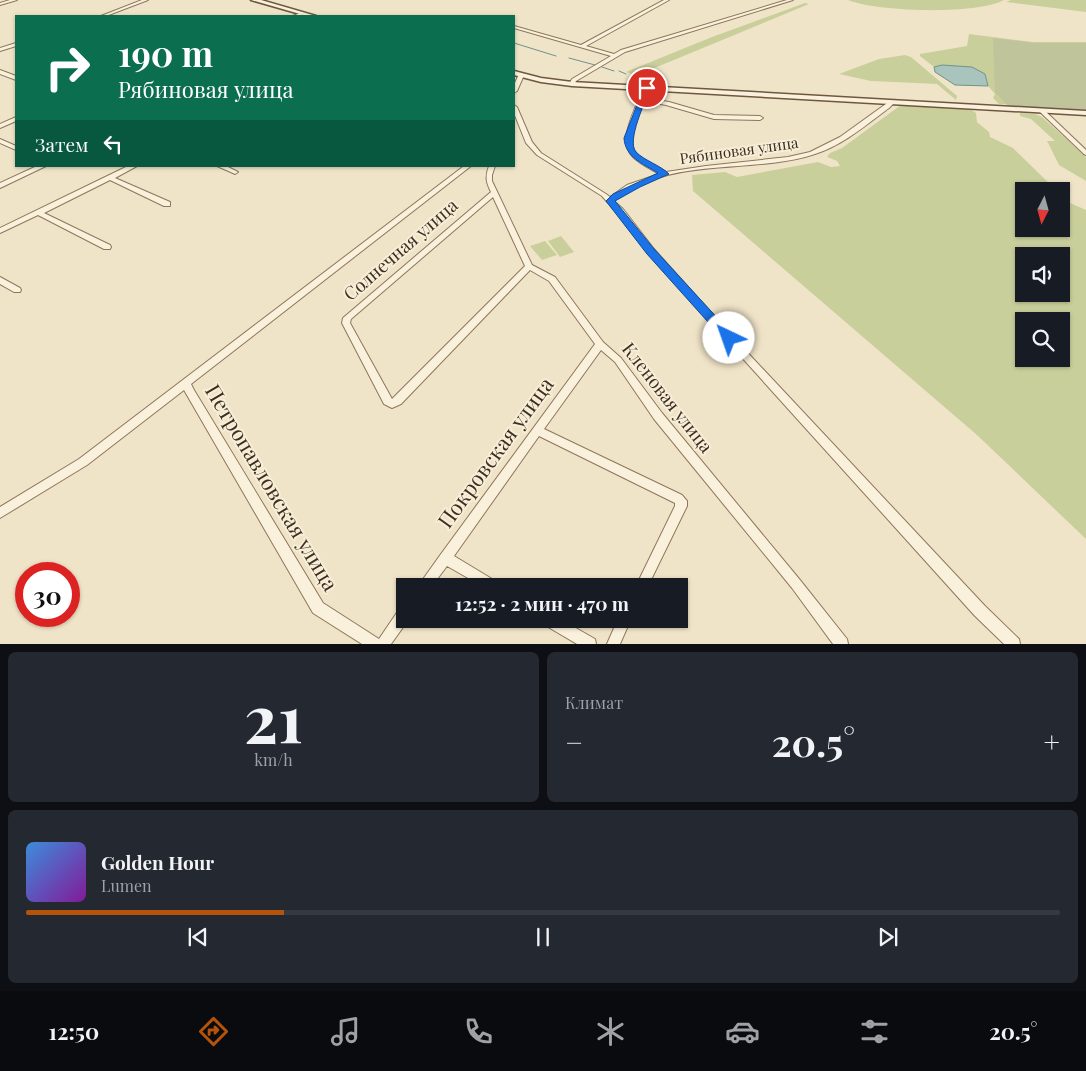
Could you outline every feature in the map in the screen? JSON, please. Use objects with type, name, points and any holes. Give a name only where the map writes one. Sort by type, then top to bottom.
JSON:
[{"type":"main road","points":[[254,0],[309,15]]},
{"type":"main road","points":[[517,74],[556,83],[1086,113]]},
{"type":"street","points":[[0,4],[14,0]]},
{"type":"street","points":[[106,15],[146,0]]},
{"type":"street","points":[[582,46],[667,0]]},
{"type":"street","points":[[572,84],[574,80],[623,51],[791,0]]},
{"type":"street","points":[[297,15],[302,13]]},
{"type":"street","points":[[515,27],[616,56]]},
{"type":"street","points":[[0,50],[15,44]]},
{"type":"street","points":[[0,72],[15,78]]},
{"type":"street","points":[[647,88],[628,138],[629,147],[634,154],[664,174]]},
{"type":"street","points":[[642,99],[667,103],[714,117],[760,118]]},
{"type":"street","name":"Рябиновая улица","points":[[610,201],[637,185],[664,174],[691,169],[746,165],[812,154],[833,144],[887,108],[892,102]]},
{"type":"street","points":[[1041,110],[1086,153]]},
{"type":"street","points":[[0,126],[15,119]]},
{"type":"street","points":[[516,121],[529,143],[539,154],[589,184],[610,201],[651,251],[729,338],[980,611],[1014,644]]},
{"type":"street","points":[[0,141],[15,148]]},
{"type":"street","points":[[0,148],[7,144]]},
{"type":"street","points":[[0,186],[41,167]]},
{"type":"street","points":[[0,232],[132,167]]},
{"type":"street","points":[[222,167],[235,172]]},
{"type":"street","points":[[0,513],[83,462],[467,167]]},
{"type":"street","points":[[492,167],[489,175],[495,192],[529,266]]},
{"type":"street","points":[[111,178],[167,204]]},
{"type":"street","name":"Солнечная улица","points":[[495,192],[347,318],[346,323],[388,401],[392,404],[398,402],[529,266]]},
{"type":"street","points":[[39,212],[106,247]]},
{"type":"street","name":"Кленовая улица","points":[[529,266],[552,279],[600,344],[618,360],[658,416],[796,584],[842,644]]},
{"type":"street","points":[[0,280],[17,290]]},
{"type":"street","name":"Покровская улица","points":[[431,578],[600,344]]},
{"type":"street","name":"Петропавловская улица","points":[[186,383],[318,608],[375,644]]},
{"type":"street","points":[[537,430],[681,501],[682,506],[646,578]]},
{"type":"street","points":[[445,558],[479,578]]},
{"type":"street","points":[[383,644],[396,626]]},
{"type":"street","points":[[563,628],[590,644]]},
{"type":"street","points":[[613,644],[621,628]]},
{"type":"green space","points":[[848,0],[1004,0],[991,5],[972,8],[927,10],[881,7]]},
{"type":"green space","points":[[1011,0],[1086,0],[1086,12],[1006,2]]},
{"type":"green space","points":[[805,3],[809,4],[640,74],[626,72],[712,37]]},
{"type":"green space","points":[[969,34],[1033,42],[1086,42],[1086,107],[999,104],[993,98],[995,94],[988,86],[985,74],[942,65],[934,67],[920,56],[920,54],[967,46]]},
{"type":"green space","points":[[993,38],[1034,43],[1086,43],[1086,110],[1008,106],[995,92]]},
{"type":"green space","points":[[905,55],[911,57],[957,96],[956,100],[937,84],[871,81],[839,74],[879,59]]},
{"type":"green space","points":[[901,105],[970,109],[976,113],[977,122],[989,132],[990,137],[1013,148],[1048,182],[1015,182],[1015,238],[1070,238],[1070,203],[1086,210],[1086,539],[977,435],[693,191],[692,175],[725,172],[737,177],[818,162],[831,167],[840,166],[837,161],[827,157],[830,153],[842,148]]},
{"type":"green space","points":[[1020,113],[1035,114],[1042,117],[1086,157],[1086,181],[1059,165],[1047,141],[1055,141],[1031,119],[1020,116]]},
{"type":"green space","points":[[561,236],[574,252],[560,257],[548,241]]},
{"type":"green space","points":[[545,241],[557,255],[542,260],[530,246]]},
{"type":"water","points":[[942,65],[972,67],[985,74],[988,86],[955,85],[935,72],[934,67]]},
{"type":"waterway","points":[[515,43],[556,56]]},
{"type":"waterway","points":[[569,58],[595,65]]},
{"type":"waterway","points":[[602,67],[614,71]]},
{"type":"waterway","points":[[619,71],[626,74]]},
{"type":"route","points":[[647,88],[628,138],[629,147],[634,154],[664,174],[637,185],[610,201],[651,251],[729,338]]}]
